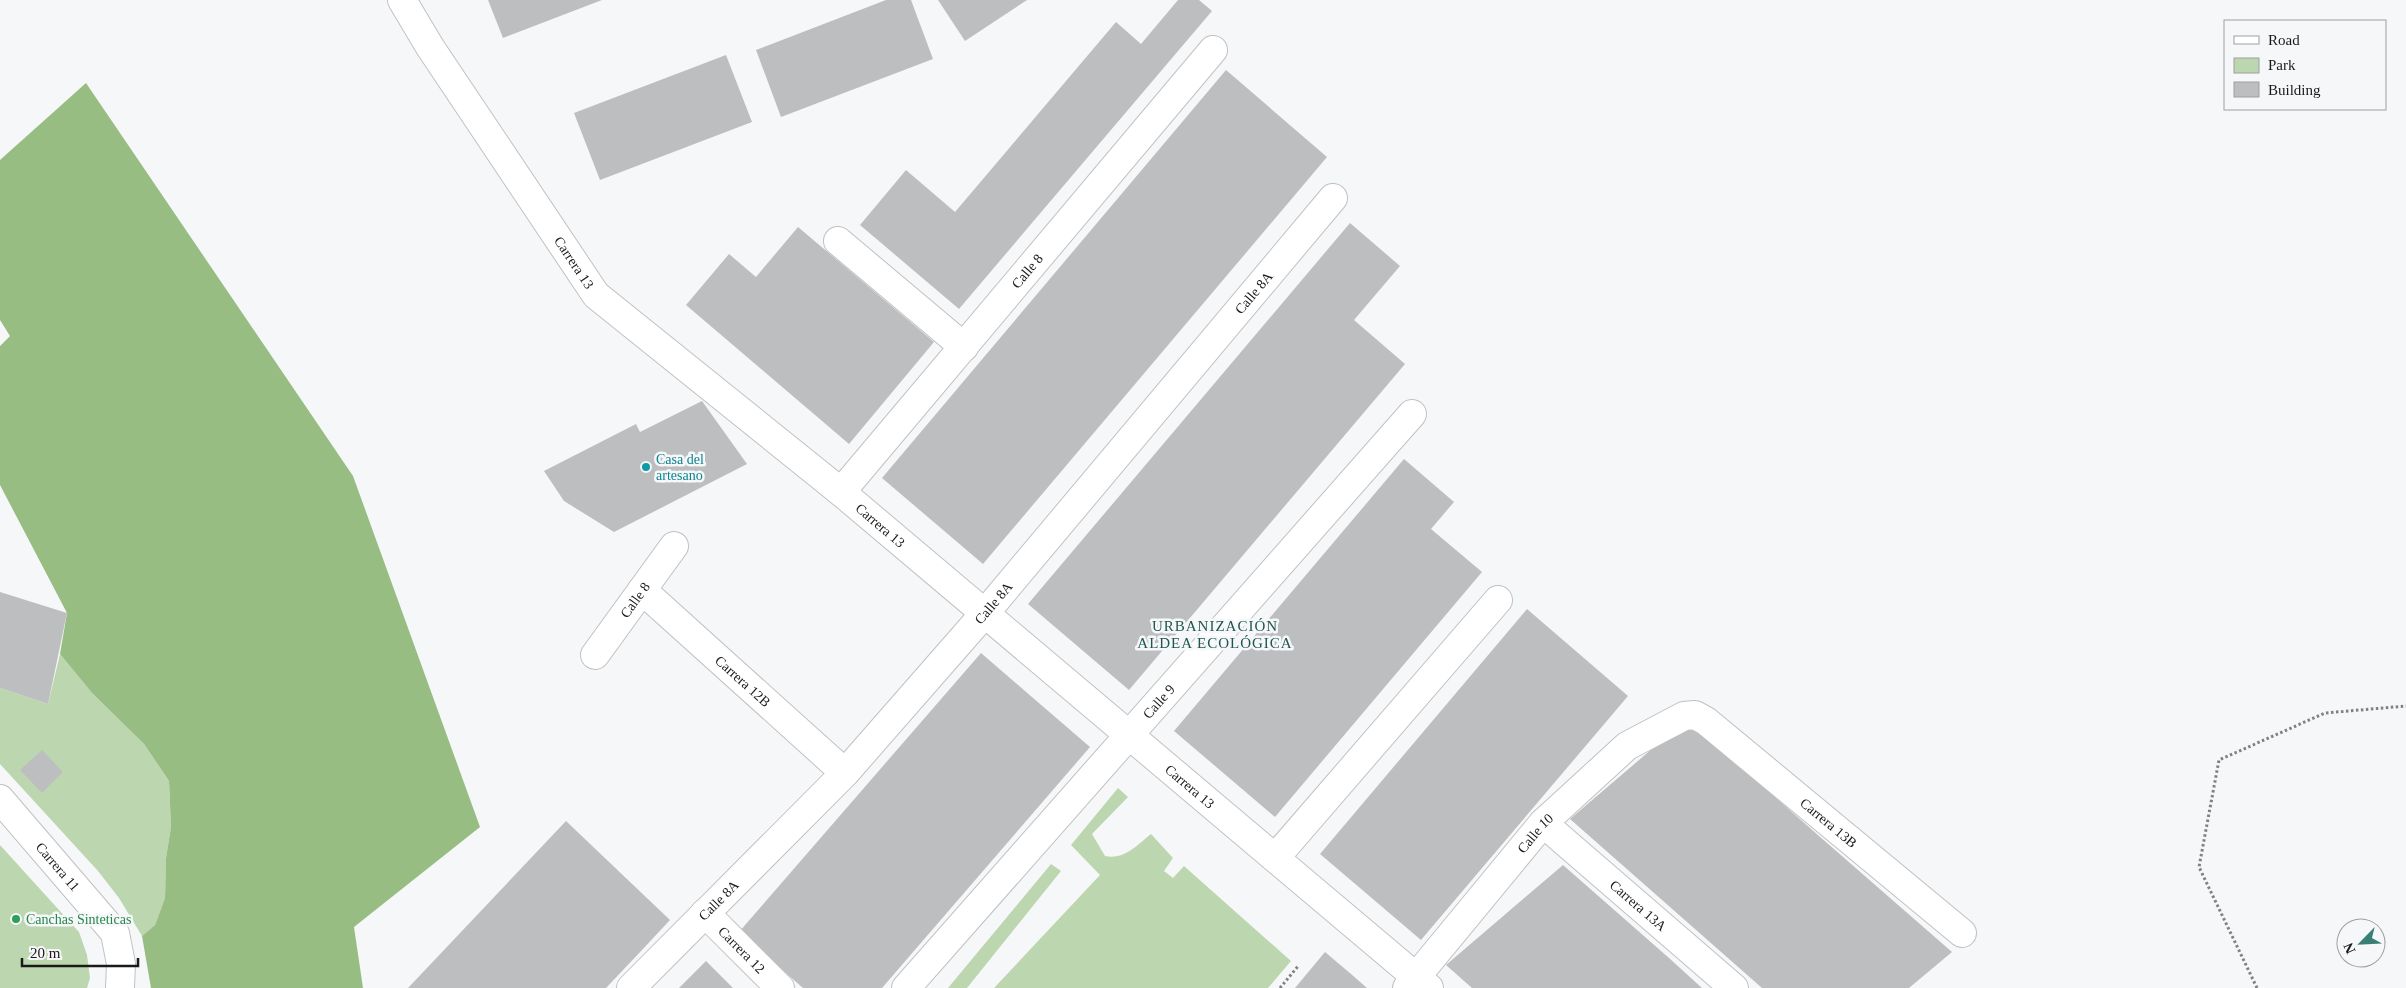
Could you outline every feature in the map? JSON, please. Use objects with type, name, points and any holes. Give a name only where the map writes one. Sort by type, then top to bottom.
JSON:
[{"type":"street","name":"Carrera 13","points":[[402,0],[430,47],[596,295],[841,492],[1275,858],[1417,984]]},
{"type":"street","name":"Calle 8","points":[[841,492],[1213,50]]},
{"type":"street","name":"Calle 8A","points":[[631,988],[845,773],[985,613],[1333,198]]},
{"type":"street","points":[[838,241],[964,346]]},
{"type":"street","name":"Calle 9","points":[[906,988],[1412,414]]},
{"type":"street","name":"Calle 8","points":[[595,655],[674,546]]},
{"type":"street","name":"Carrera 12B","points":[[642,590],[845,773]]},
{"type":"street","points":[[1275,858],[1498,600]]},
{"type":"street","name":"Calle 10","points":[[1417,984],[1542,823],[1627,746],[1667,723],[1684,716],[1695,715]]},
{"type":"street","name":"Carrera 13B","points":[[1695,715],[1706,721],[1962,933]]},
{"type":"street","name":"Carrera 11","points":[[0,799],[115,933],[121,976]]},
{"type":"street","name":"Carrera 13A","points":[[1542,823],[1734,988]]},
{"type":"street","name":"Carrera 12","points":[[705,913],[780,988]]},
{"type":"path","points":[[2257,988],[2199,867],[2218,760],[2325,713],[2406,706]]},
{"type":"path","points":[[1280,988],[1300,965]]},
{"type":"green space","points":[[86,83],[353,476],[480,827],[354,927],[363,988],[151,988],[142,936],[155,925],[165,898],[166,858],[171,827],[169,781],[144,744],[92,693],[60,654],[67,613],[0,485],[0,346],[10,336],[0,320],[0,160]]},
{"type":"green space","points":[[60,654],[92,693],[144,744],[169,781],[171,827],[166,858],[165,898],[155,925],[142,936],[119,898],[98,871],[0,764],[0,688],[48,704]]},
{"type":"green space","points":[[1118,788],[1128,797],[1092,834],[1105,856],[1112,857],[1125,854],[1151,834],[1173,858],[1164,871],[1173,878],[1184,866],[1291,961],[1268,988],[994,988],[1100,875],[1071,845]]},
{"type":"green space","points":[[0,845],[79,932],[87,955],[90,978],[87,988],[0,988]]},
{"type":"green space","points":[[1051,864],[1061,871],[967,988],[948,988]]},
{"type":"building","points":[[488,0],[602,0],[503,38]]},
{"type":"building","points":[[886,0],[911,0],[933,59],[781,117],[756,50]]},
{"type":"building","points":[[938,0],[1027,0],[965,41]]},
{"type":"building","points":[[1178,0],[1199,0],[1212,11],[959,309],[860,225],[906,170],[955,212],[1116,22],[1141,44]]},
{"type":"building","points":[[726,55],[752,122],[600,180],[574,113]]},
{"type":"building","points":[[1226,70],[1327,157],[983,564],[882,478]]},
{"type":"building","points":[[1350,223],[1400,266],[1354,320],[1405,364],[1129,690],[1028,604]]},
{"type":"building","points":[[798,227],[934,342],[849,444],[686,305],[729,254],[756,277]]},
{"type":"building","name":"Casa del artesano","points":[[702,401],[747,464],[614,532],[564,501],[544,471],[636,424],[640,432]]},
{"type":"building","points":[[1404,459],[1454,502],[1431,529],[1482,572],[1275,817],[1174,731]]},
{"type":"building","points":[[0,592],[67,613],[48,704],[0,688]]},
{"type":"building","points":[[1527,609],[1628,696],[1421,940],[1320,854]]},
{"type":"building","points":[[981,653],[1090,747],[882,988],[803,988],[739,932]]},
{"type":"building","points":[[1687,719],[1952,952],[1909,988],[1762,988],[1570,819]]},
{"type":"building","points":[[42,750],[63,772],[42,793],[20,770]]},
{"type":"building","points":[[566,821],[670,920],[642,950],[606,988],[408,988]]},
{"type":"building","points":[[1563,865],[1702,988],[1472,988],[1446,965]]},
{"type":"building","points":[[1325,952],[1351,974],[1367,988],[1295,988]]},
{"type":"building","points":[[706,961],[733,988],[679,988]]},
{"type":"place","name":"Casa del artesano","points":[[646,467]]},
{"type":"place","name":"Canchas Sinteticas","points":[[16,919]]},
{"type":"district","name":"URBANIZACIÓN ALDEA ECOLÓGICA","points":[[1215,634]]}]
